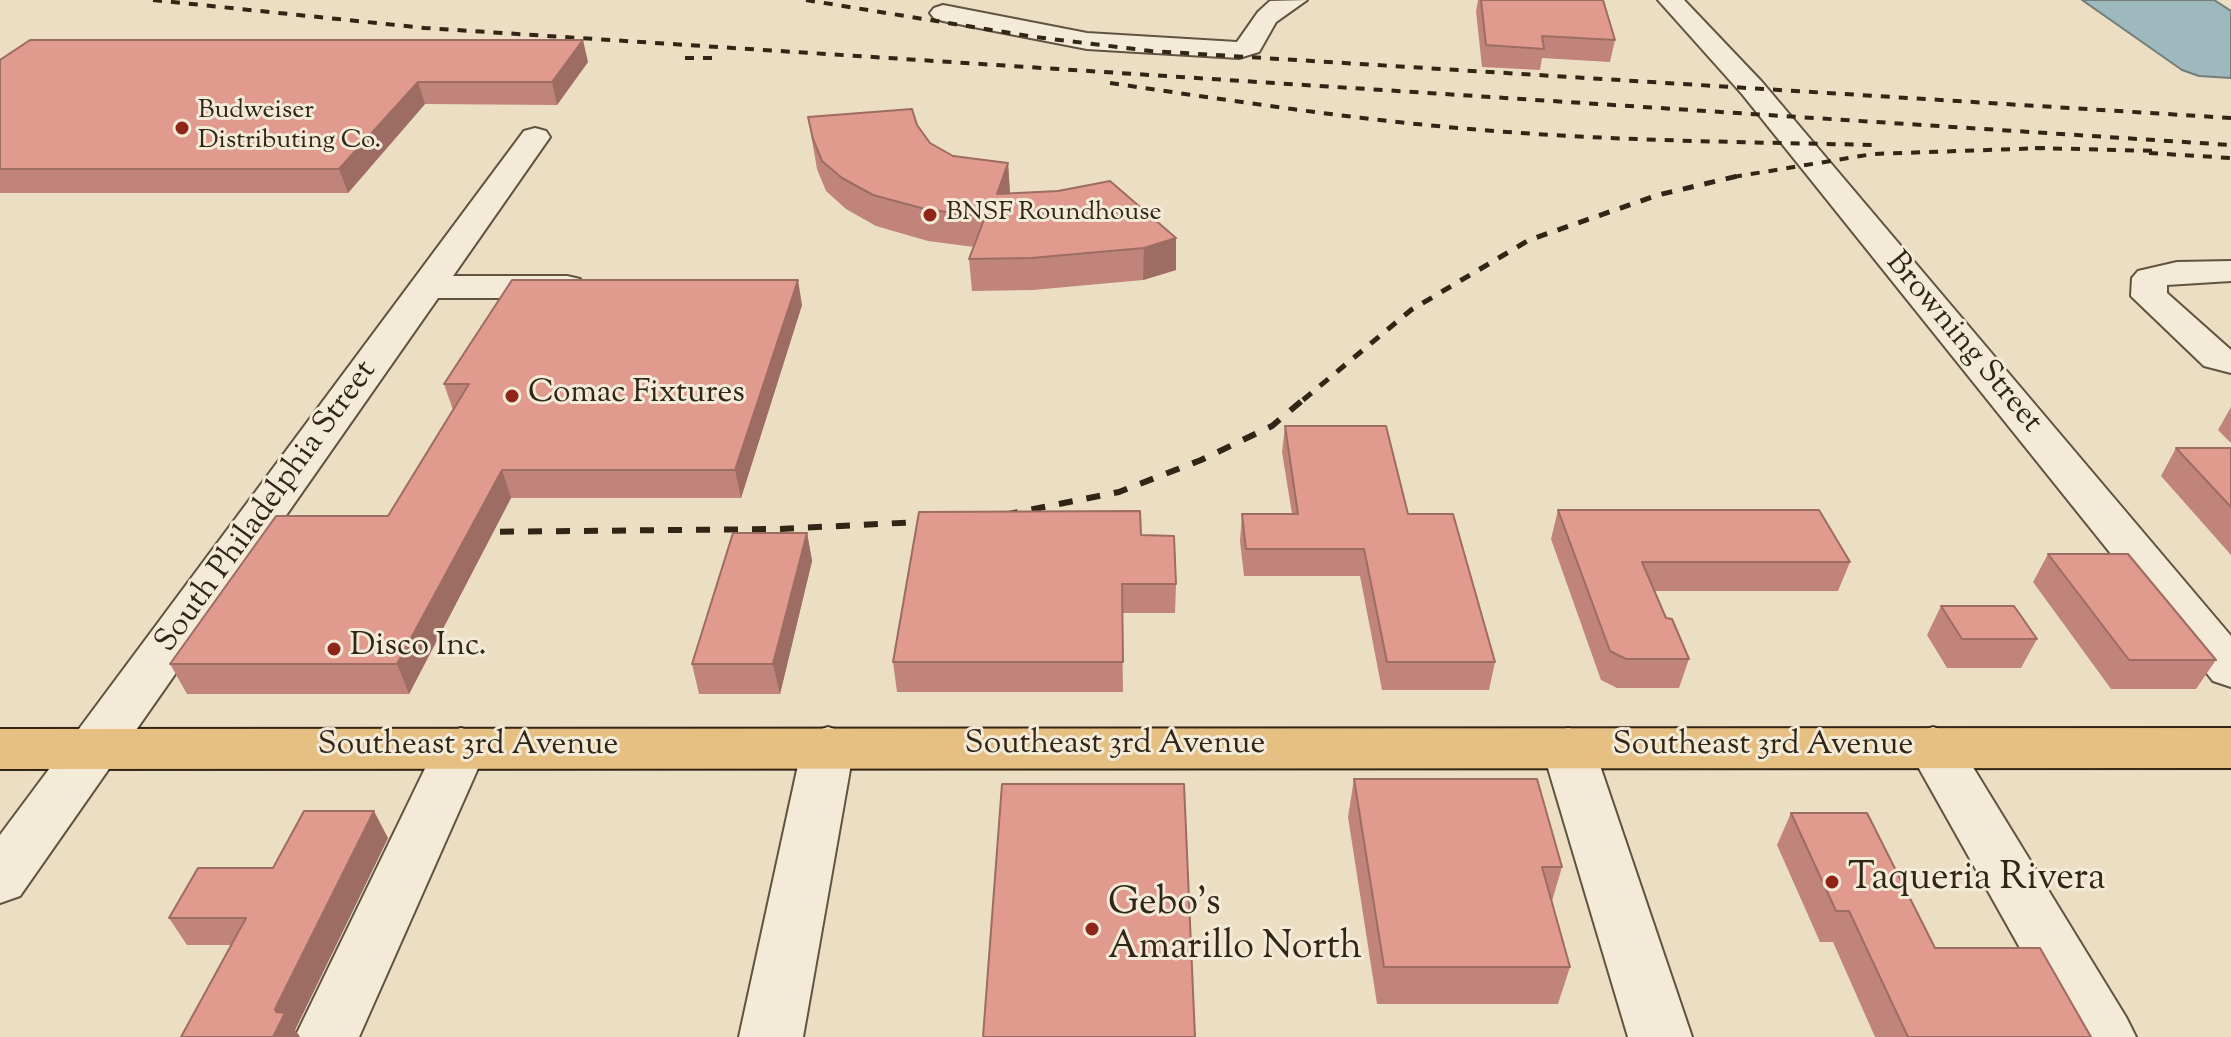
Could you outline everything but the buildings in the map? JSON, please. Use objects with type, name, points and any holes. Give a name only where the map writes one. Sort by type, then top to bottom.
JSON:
[{"type":"main road","name":"Southeast 3rd Avenue","points":[[0,749],[2231,748]]},
{"type":"street","points":[[943,13],[1087,41],[1239,50],[1250,46],[1263,19],[1285,2],[1295,0]]},
{"type":"street","name":"Browning Street","points":[[1680,10],[1752,88],[2231,669]]},
{"type":"street","name":"South Philadelphia Street","points":[[0,879],[535,137]]},
{"type":"street","points":[[2231,271],[2177,272],[2150,278],[2149,296],[2217,358],[2231,362]]},
{"type":"street","points":[[429,287],[597,287]]},
{"type":"street","points":[[771,1037],[828,747]]},
{"type":"street","points":[[1933,747],[2104,1037]]},
{"type":"street","points":[[327,1037],[461,748]]},
{"type":"street","points":[[1568,748],[1660,1037]]},
{"type":"water","points":[[2082,0],[2214,0],[2231,11],[2231,78],[2199,76],[2182,70]]},
{"type":"railway","points":[[153,0],[425,28],[2231,145]]},
{"type":"railway","points":[[806,0],[1035,37],[1151,51],[2231,118]]},
{"type":"railway","points":[[685,58],[719,58]]},
{"type":"railway","points":[[1110,83],[1342,115],[1531,134],[1875,145]]},
{"type":"railway","points":[[2035,148],[2041,148]]},
{"type":"railway","points":[[1735,177],[1873,154],[2041,148]]},
{"type":"railway","points":[[2041,148],[2159,151]]},
{"type":"railway","points":[[2041,148],[2045,148]]},
{"type":"railway","points":[[2149,153],[2231,158]]},
{"type":"railway","points":[[1735,177],[1742,175]]},
{"type":"railway","points":[[1303,400],[1411,310],[1529,240],[1658,195],[1735,177]]},
{"type":"railway","points":[[1004,515],[1119,492],[1201,460],[1272,426],[1305,398]]},
{"type":"railway","points":[[472,532],[778,529],[940,521]]},
{"type":"place","name":"Budweiser Distributing Co.","points":[[182,128]]},
{"type":"place","name":"BNSF Roundhouse","points":[[930,215]]},
{"type":"place","name":"Comac Fixtures","points":[[512,396]]},
{"type":"place","name":"Disco Inc.","points":[[334,649]]},
{"type":"place","name":"Taqueria Rivera","points":[[1832,882]]},
{"type":"place","name":"Gebo's Amarillo North","points":[[1092,929]]}]
